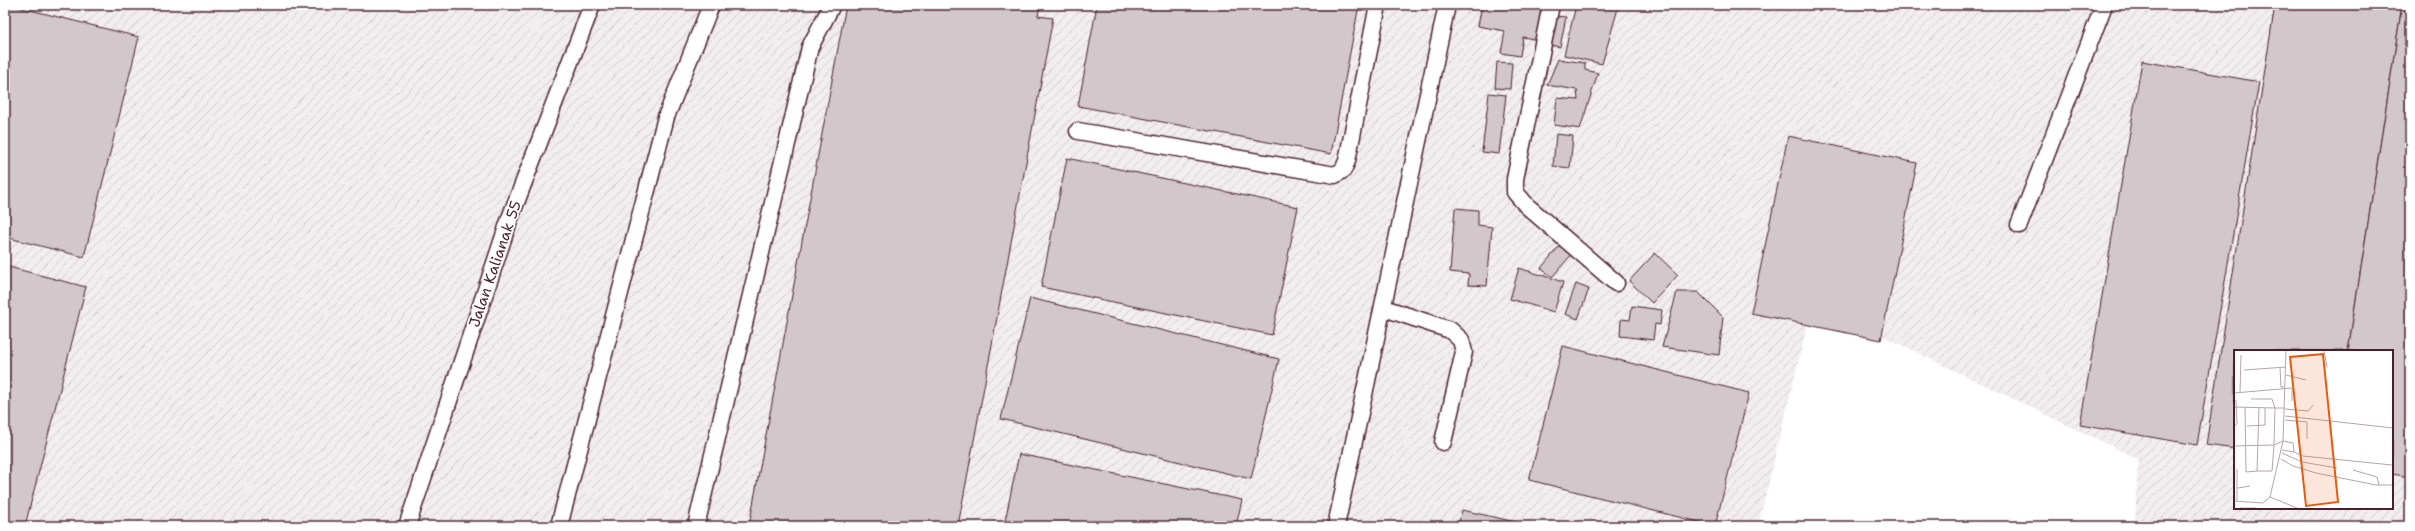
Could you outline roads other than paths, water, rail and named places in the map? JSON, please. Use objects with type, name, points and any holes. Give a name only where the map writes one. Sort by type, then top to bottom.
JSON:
[{"type":"lane","name":"Jalan Kalianak 55","points":[[407,526],[510,218],[592,5]]},
{"type":"lane","points":[[558,526],[666,117],[711,5]]},
{"type":"lane","points":[[696,526],[810,47],[832,5]]},
{"type":"lane","points":[[1078,131],[1335,175],[1343,170],[1347,161],[1378,5]]},
{"type":"lane","points":[[1336,526],[1384,308],[1447,5]]},
{"type":"lane","points":[[1551,5],[1514,178],[1515,192],[1526,206],[1616,283]]},
{"type":"lane","points":[[2019,225],[2104,5]]},
{"type":"lane","points":[[1384,308],[1450,330],[1461,340],[1464,352],[1443,442]]}]
